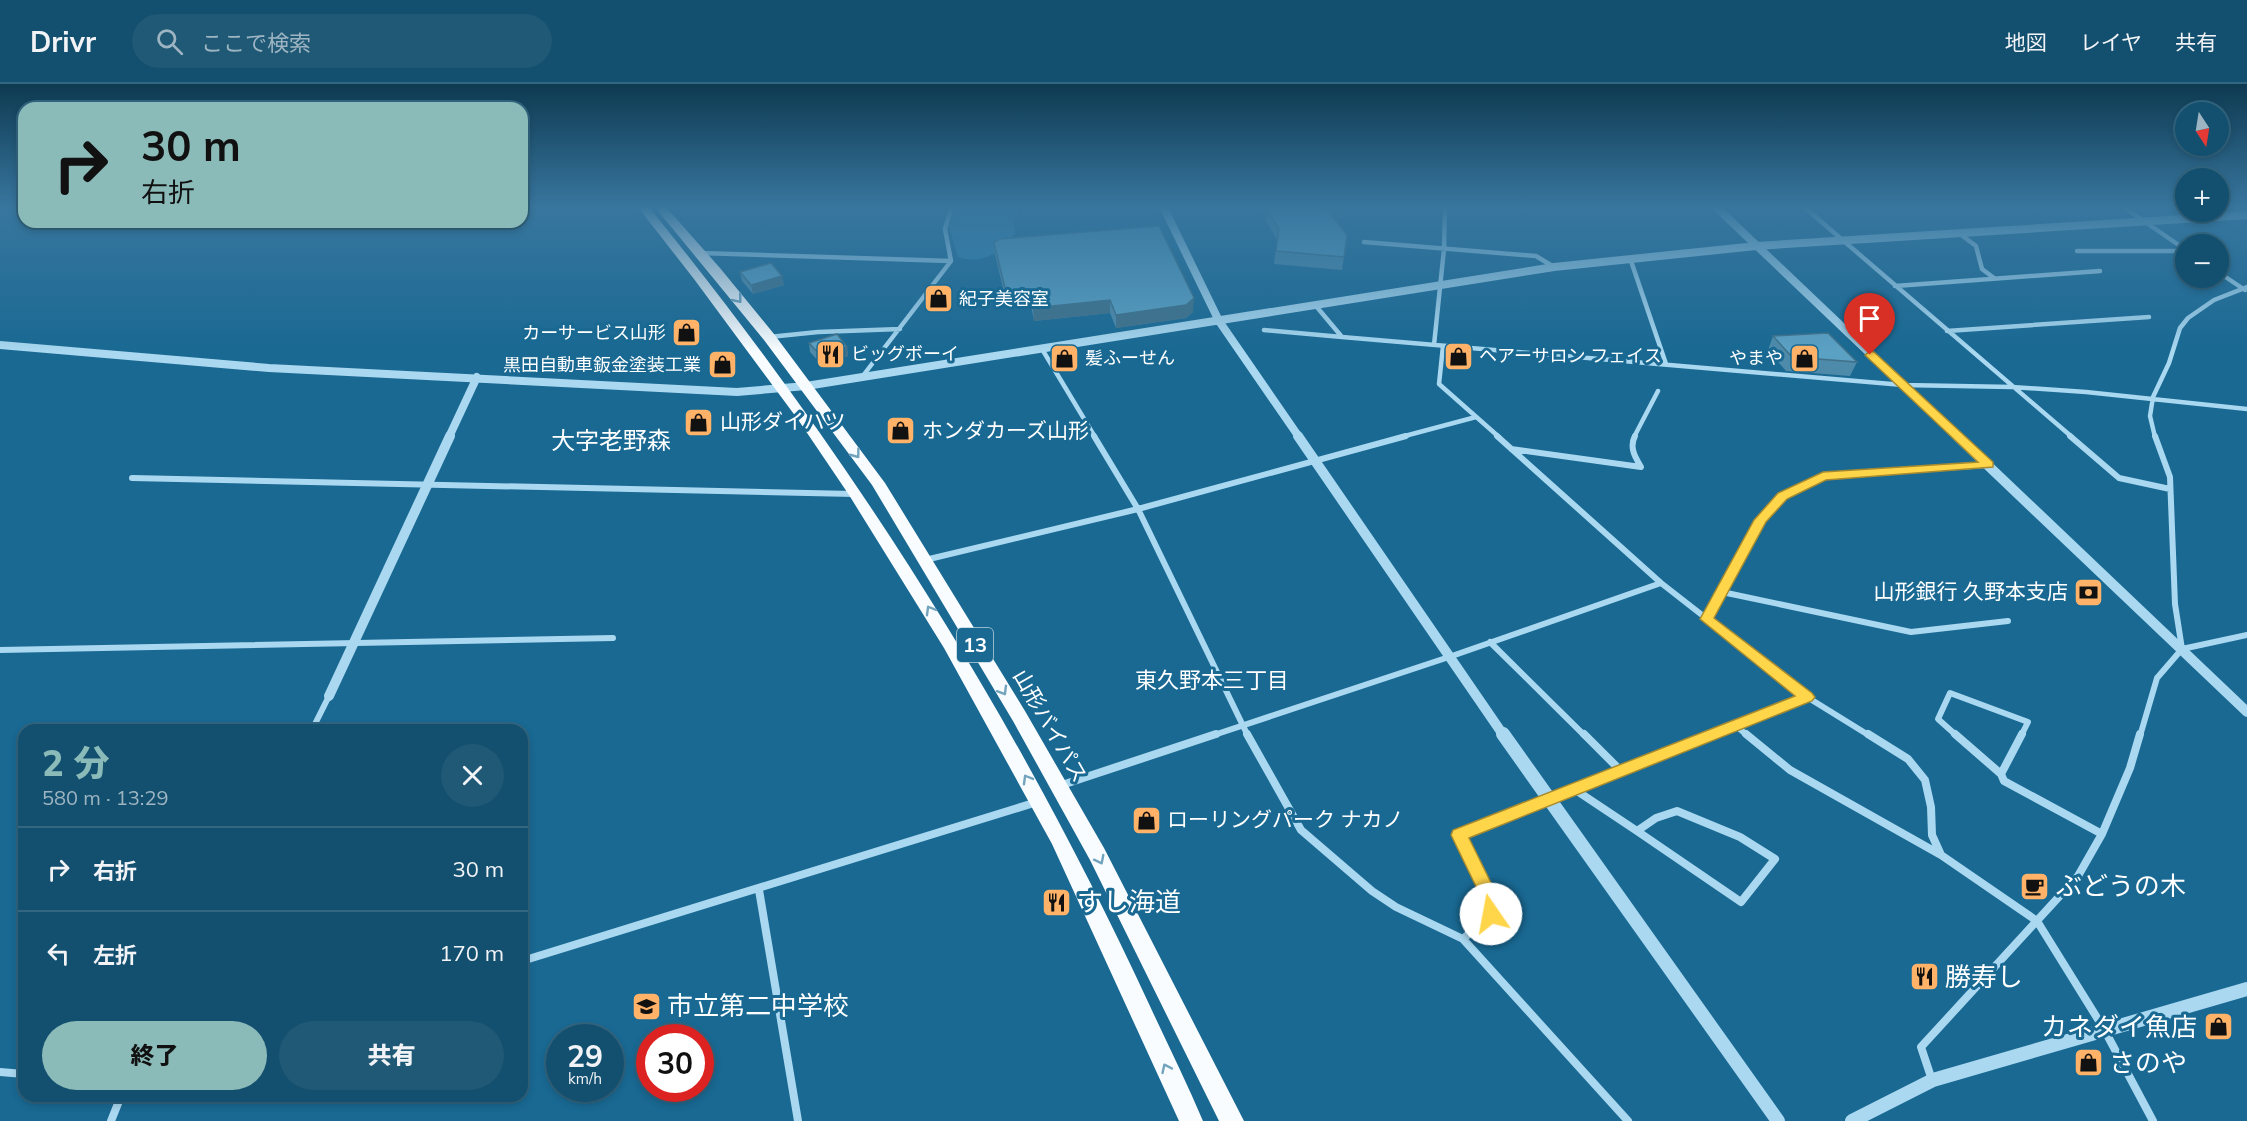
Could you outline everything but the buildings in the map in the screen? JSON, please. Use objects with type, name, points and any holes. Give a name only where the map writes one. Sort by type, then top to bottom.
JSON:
[{"type":"highway","name":"13","points":[[682,254],[784,388],[903,564],[1040,801],[1191,1121]]},
{"type":"highway","name":"山形バイパス","points":[[702,254],[769,337],[878,483],[1059,786],[1097,854],[1232,1121]]},
{"type":"street","points":[[745,254],[951,261]]},
{"type":"street","points":[[862,377],[951,261],[950,254]]},
{"type":"street","points":[[1187,254],[1219,321],[1547,799],[1778,1121]]},
{"type":"street","points":[[1434,345],[1443,254]]},
{"type":"street","points":[[1515,254],[1536,256],[1554,267]]},
{"type":"street","points":[[0,345],[269,368],[737,392],[806,386],[1554,267],[1668,254]]},
{"type":"street","points":[[1765,254],[2247,712]]},
{"type":"street","points":[[1859,254],[2119,478],[2170,489]]},
{"type":"street","points":[[1978,254],[1982,269],[1994,279]]},
{"type":"street","points":[[1630,258],[1666,364]]},
{"type":"street","points":[[1895,286],[2100,271]]},
{"type":"street","points":[[2229,279],[2246,289]]},
{"type":"street","points":[[2182,649],[2175,604],[2170,477],[2150,416],[2153,397],[2169,363],[2180,328],[2188,318],[2214,300],[2246,289]]},
{"type":"street","points":[[1316,306],[1342,337]]},
{"type":"street","points":[[1947,331],[2149,317]]},
{"type":"street","points":[[769,337],[818,332],[900,329]]},
{"type":"street","points":[[1264,330],[1903,385],[2012,387],[2153,397],[2247,409]]},
{"type":"street","points":[[1443,346],[1439,384],[1661,583],[1807,697],[1908,759],[1925,780],[1931,807],[1932,836],[1941,855]]},
{"type":"street","points":[[1042,349],[1137,509],[1241,724],[1301,830],[1372,891],[1396,907],[1463,939],[1628,1121]]},
{"type":"street","points":[[315,724],[477,377]]},
{"type":"street","points":[[1511,449],[1641,467],[1633,454],[1632,441],[1658,391]]},
{"type":"street","points":[[925,560],[1137,509],[1476,417]]},
{"type":"street","points":[[1707,619],[1761,520],[1782,496],[1796,488],[1823,476],[1989,465]]},
{"type":"street","points":[[132,478],[857,494]]},
{"type":"street","points":[[1059,786],[1449,657],[1661,583]]},
{"type":"street","points":[[1722,592],[1911,632],[2008,621]]},
{"type":"street","points":[[1933,1080],[1921,1047],[2078,876],[2102,834],[2130,768],[2157,678],[2182,649],[2247,635]]},
{"type":"street","points":[[0,650],[613,638]]},
{"type":"street","points":[[1490,642],[1620,770]]},
{"type":"street","points":[[2001,774],[2028,722],[1950,693],[1938,719],[2001,774],[2004,781],[2102,834]]},
{"type":"street","points":[[1463,939],[1491,914],[1493,905],[1459,835],[1807,697]]},
{"type":"street","points":[[1735,725],[1790,770],[1941,855],[2037,921],[2104,1029],[2153,1121]]},
{"type":"street","points":[[1574,789],[1636,832],[1742,902],[1775,859],[1740,837],[1677,811],[1656,818],[1636,832]]},
{"type":"street","points":[[528,960],[1040,801]]},
{"type":"street","points":[[759,890],[798,1121]]},
{"type":"street","points":[[1852,1121],[1933,1080],[2247,989]]},
{"type":"street","points":[[0,1072],[18,1074]]},
{"type":"street","points":[[111,1121],[119,1102]]},
{"type":"shaded area","points":[[957,254],[993,254],[975,259],[958,257]]},
{"type":"place","name":"紀子美容室","points":[[938,299]]},
{"type":"place","name":"カーサービス山形","points":[[687,333]]},
{"type":"place","name":"ビッグボーイ","points":[[830,354]]},
{"type":"place","name":"ヘアーサロン フェイス","points":[[1458,356]]},
{"type":"place","name":"髪ふーせん","points":[[1064,358]]},
{"type":"place","name":"やまや","points":[[1804,358]]},
{"type":"place","name":"黒田自動車鈑金塗装工業","points":[[722,365]]},
{"type":"place","name":"山形ダイハツ","points":[[699,422]]},
{"type":"place","name":"ホンダカーズ山形","points":[[901,431]]},
{"type":"place","name":"山形銀行 久野本支店","points":[[2089,592]]},
{"type":"place","name":"ローリングパーク ナカノ","points":[[1146,820]]},
{"type":"place","name":"ぶどうの木","points":[[2035,886]]},
{"type":"place","name":"すし海道","points":[[1056,902]]},
{"type":"place","name":"勝寿し","points":[[1924,977]]},
{"type":"place","name":"市立第二中学校","points":[[646,1006]]},
{"type":"place","name":"カネダイ魚店","points":[[2218,1027]]},
{"type":"place","name":"さのや","points":[[2088,1063]]},
{"type":"district","name":"大字老野森","points":[[611,441]]},
{"type":"district","name":"東久野本三丁目","points":[[1212,680]]},
{"type":"route","points":[[1491,914],[1493,905],[1459,835],[1807,697],[1707,619],[1761,520],[1782,496],[1823,476],[1989,465],[1870,355]]}]
